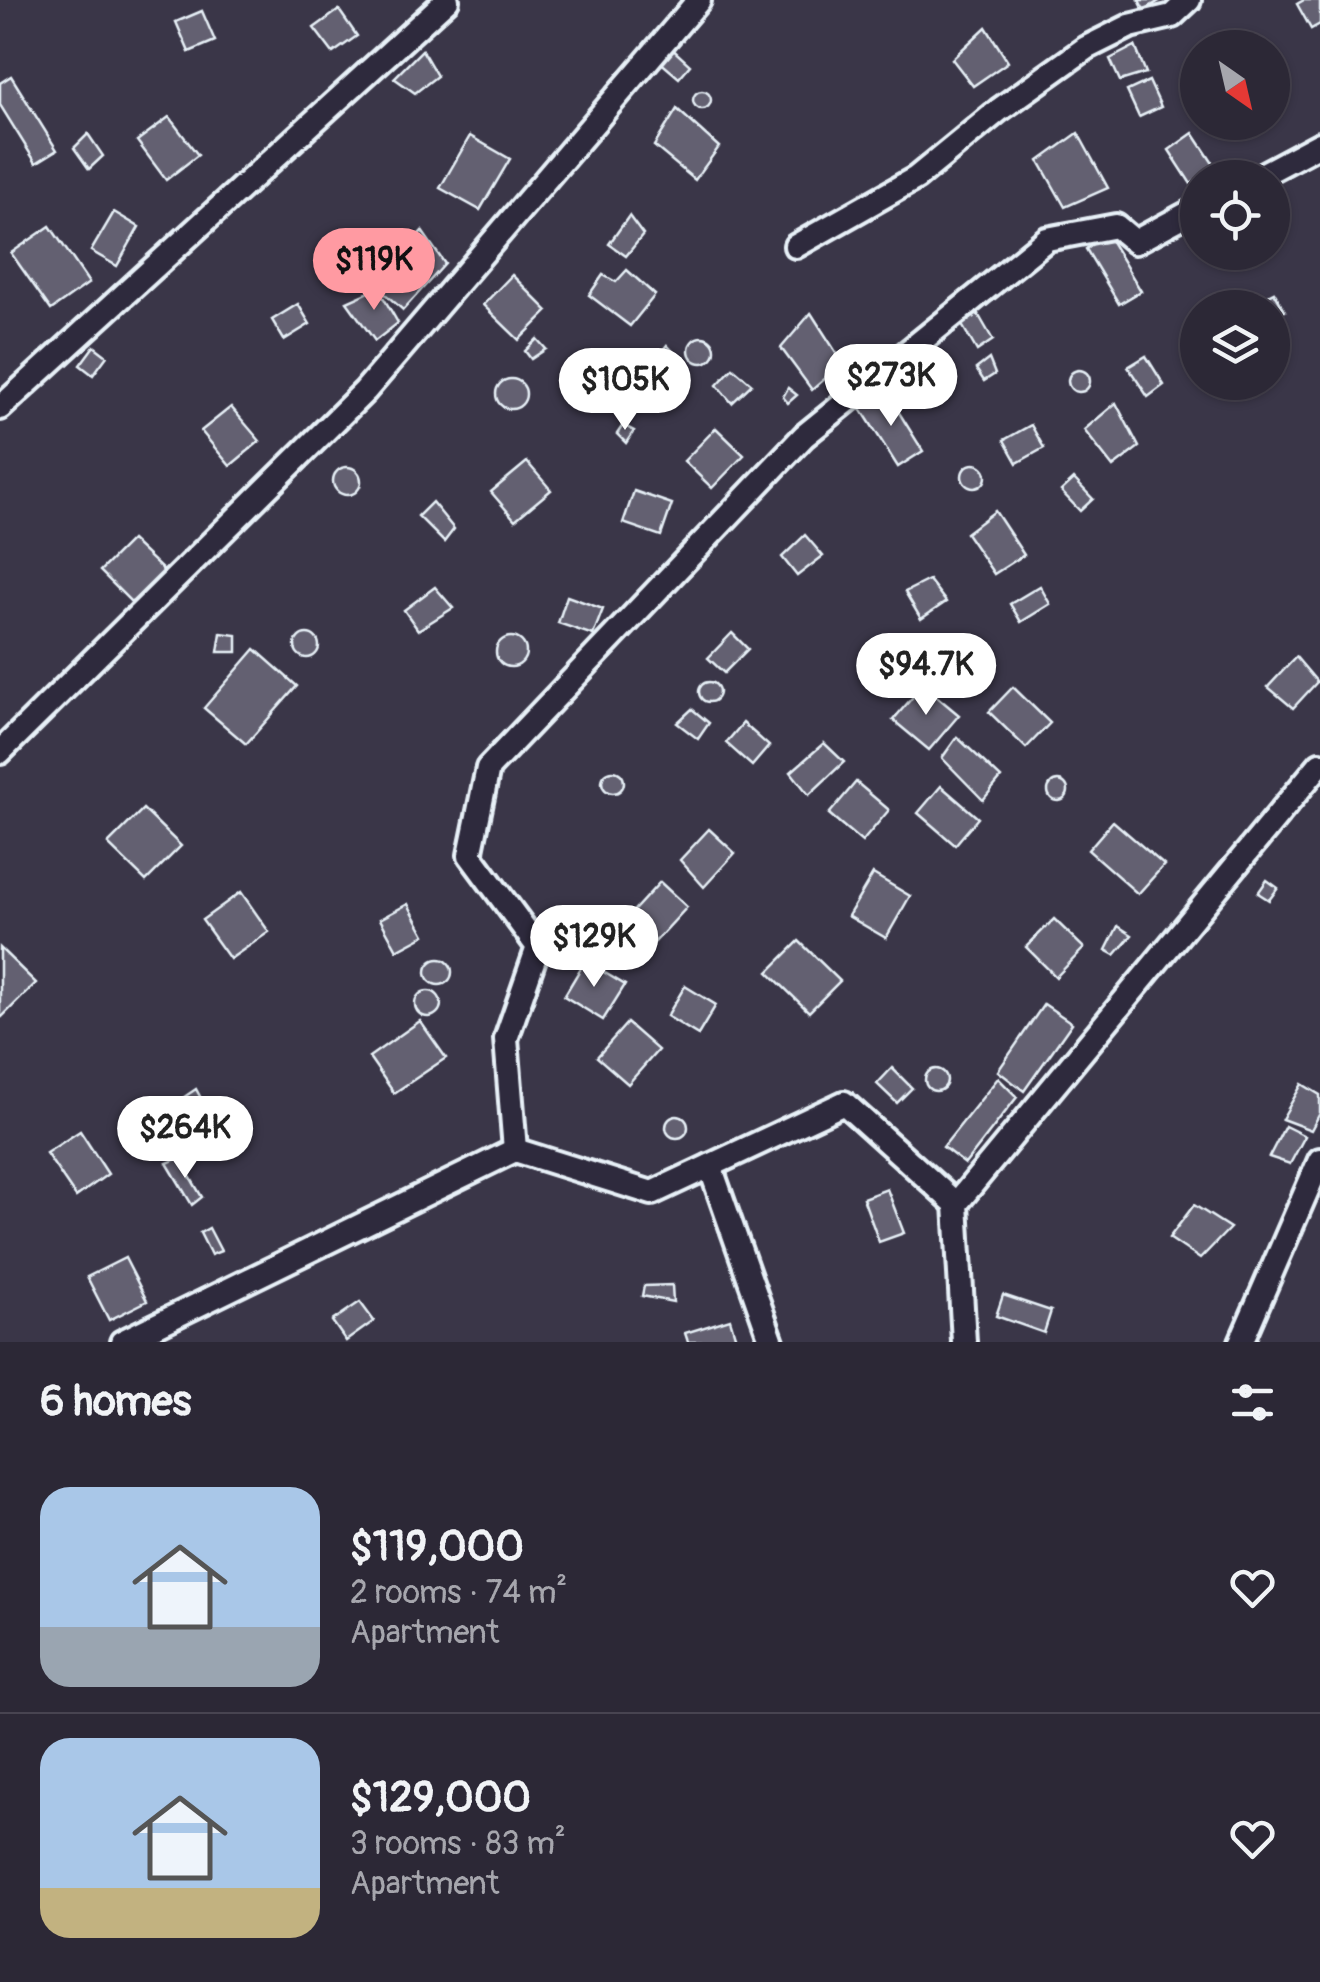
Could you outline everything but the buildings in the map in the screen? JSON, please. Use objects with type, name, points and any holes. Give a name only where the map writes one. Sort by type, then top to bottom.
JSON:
[{"type":"street","points":[[0,408],[447,0]]},
{"type":"street","points":[[0,752],[365,390],[699,0]]},
{"type":"street","points":[[796,246],[916,178],[998,110],[1086,48],[1130,26],[1172,16],[1189,0]]},
{"type":"street","points":[[1290,160],[1320,144]]},
{"type":"street","points":[[515,1150],[506,1038],[538,947],[470,855],[488,768],[804,436],[1047,239],[1116,226],[1135,242],[1180,218]]},
{"type":"street","points":[[964,1342],[956,1204],[1320,764]]},
{"type":"street","points":[[122,1342],[515,1150],[652,1193],[844,1104],[956,1204]]},
{"type":"street","points":[[1241,1342],[1320,1160]]},
{"type":"street","points":[[710,1166],[772,1342]]}]
